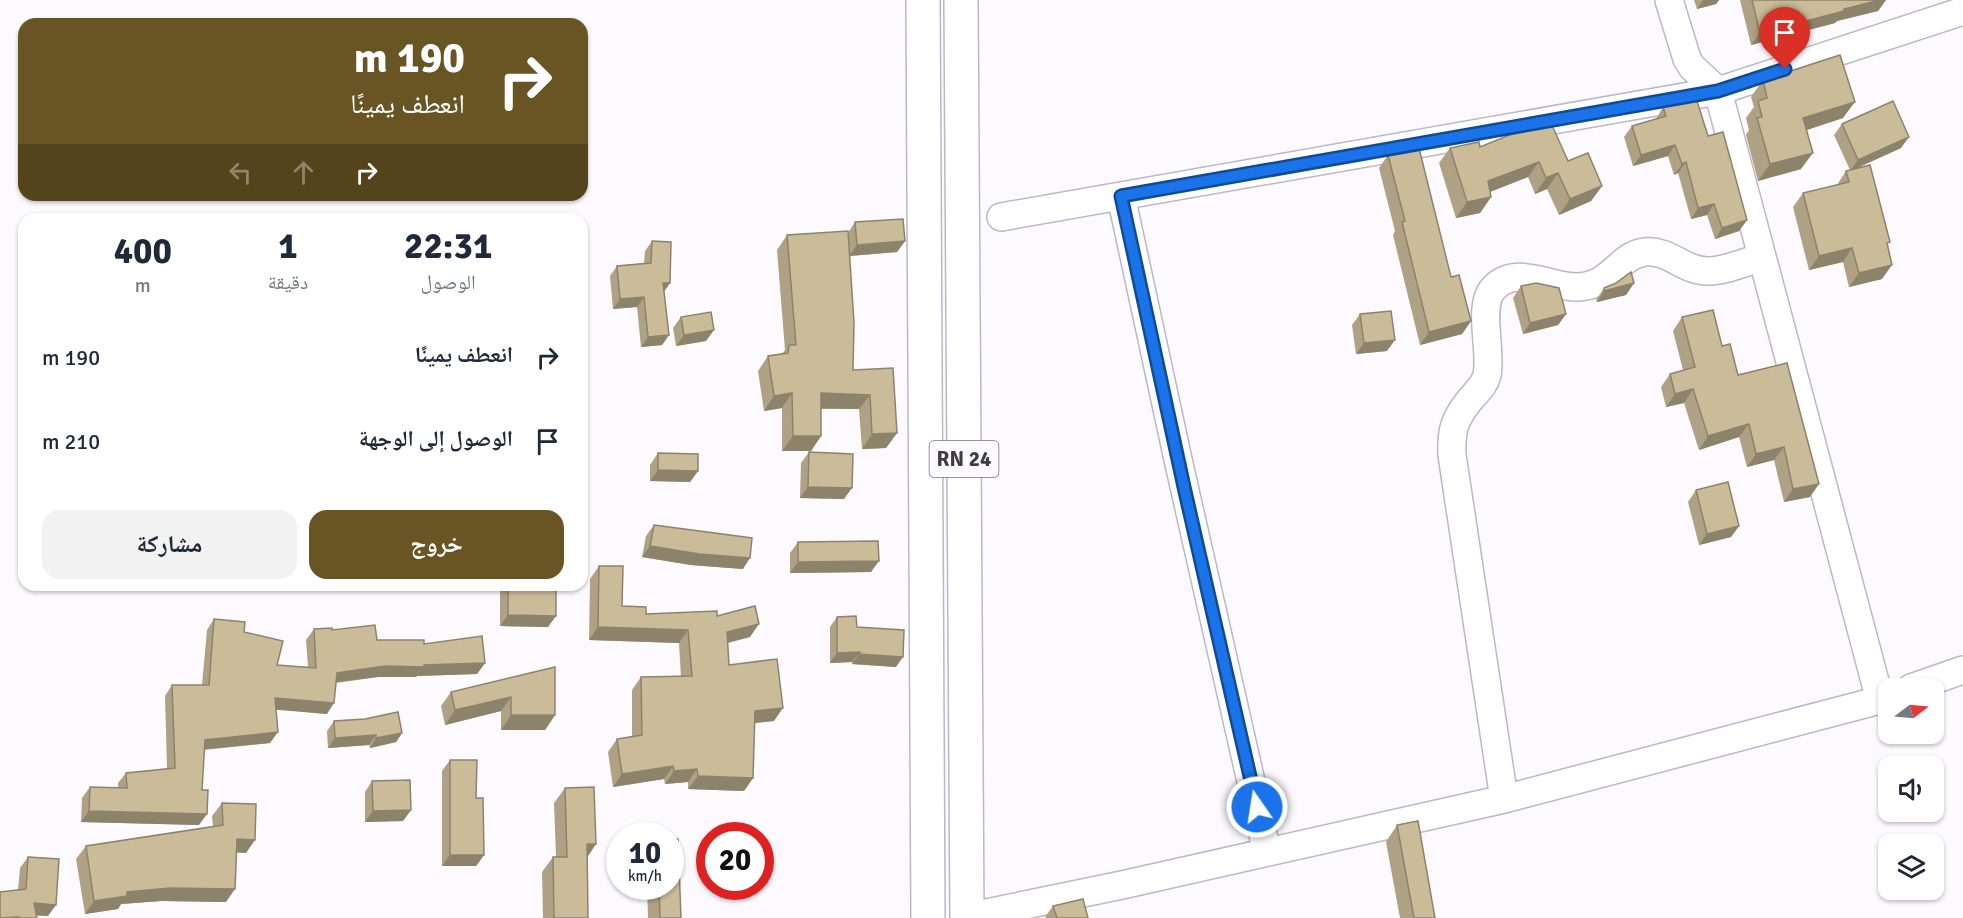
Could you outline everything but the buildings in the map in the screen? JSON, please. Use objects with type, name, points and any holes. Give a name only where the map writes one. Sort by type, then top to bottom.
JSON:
[{"type":"highway","name":"RN 24","points":[[923,0],[928,918]]},
{"type":"highway","name":"RN 24","points":[[961,0],[967,917]]},
{"type":"street","points":[[1669,0],[1687,59],[1692,67],[1718,91],[1878,678]]},
{"type":"street","points":[[1002,217],[1718,91],[1963,11]]},
{"type":"street","points":[[1121,196],[1267,852]]},
{"type":"street","points":[[1504,799],[1452,455],[1453,428],[1458,416],[1485,383],[1487,375],[1489,364],[1486,302],[1497,285],[1527,277],[1562,287],[1585,287],[1599,283],[1636,254],[1647,251],[1658,252],[1692,268],[1705,271],[1718,270],[1762,257]]},
{"type":"street","points":[[1940,678],[1963,670]]},
{"type":"street","points":[[967,917],[1504,799],[1878,700]]},
{"type":"route","points":[[1257,807],[1121,196],[1718,91],[1785,69]]}]
